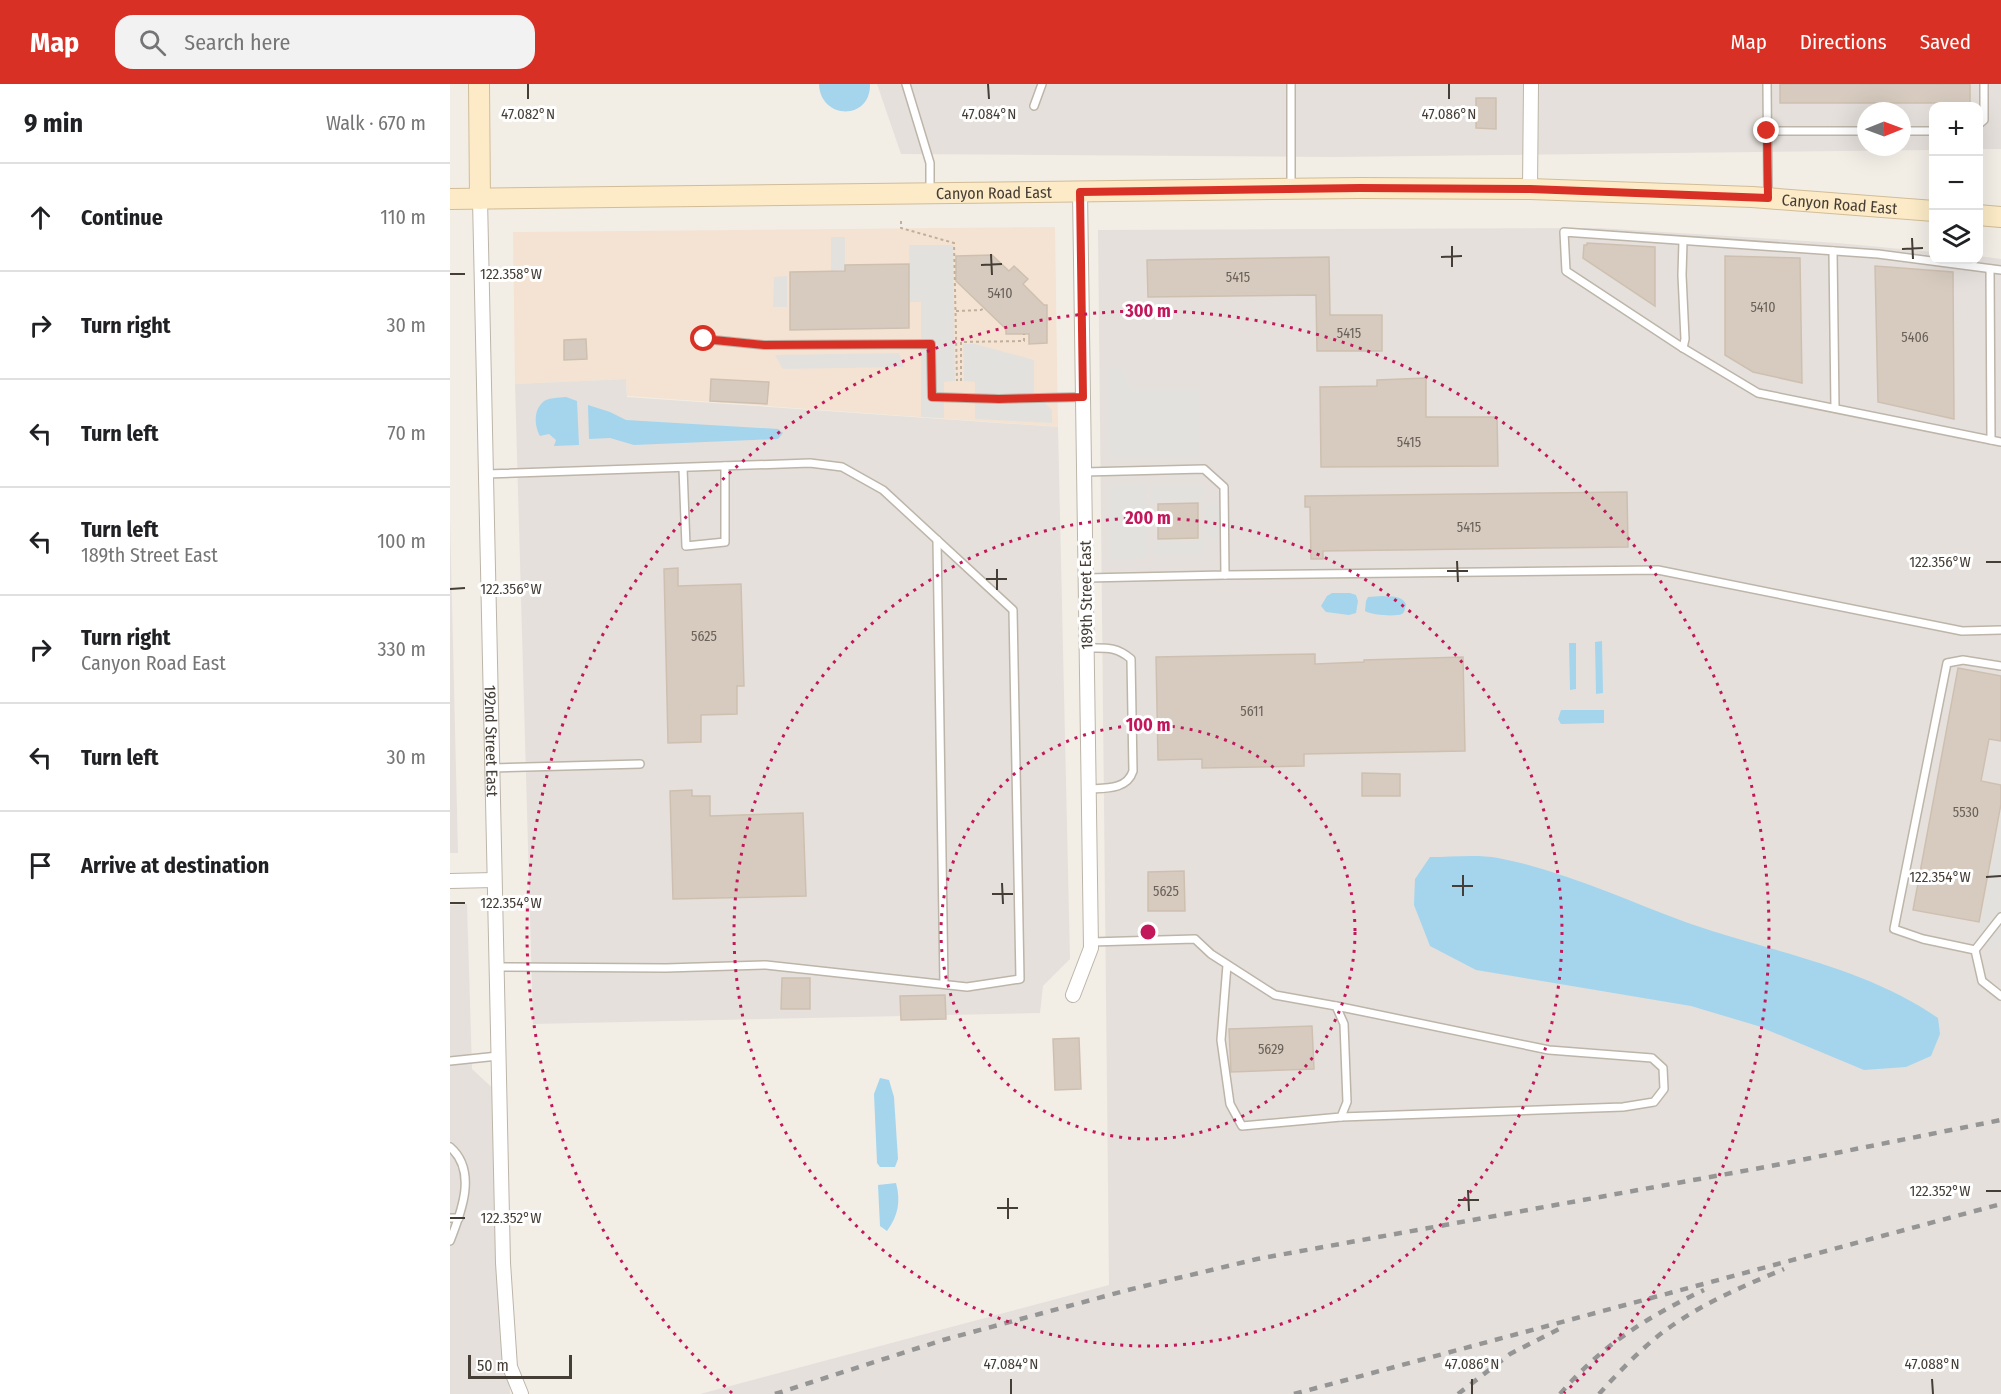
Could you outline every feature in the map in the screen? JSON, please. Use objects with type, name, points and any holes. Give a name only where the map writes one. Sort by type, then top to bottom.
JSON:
[{"type":"main road","name":"192nd Street East","points":[[479,84],[480,199]]},
{"type":"main road","name":"Canyon Road East","points":[[450,199],[1291,189],[1530,189],[1768,198],[1929,211]]},
{"type":"main road","points":[[1983,216],[2001,218]]},
{"type":"street","points":[[1530,189],[1531,84]]},
{"type":"street","name":"189th Street East","points":[[1073,995],[1091,948],[1080,192]]},
{"type":"street","name":"192nd Street East","points":[[480,199],[503,1263],[510,1367],[521,1394]]},
{"type":"street","points":[[450,881],[494,880]]},
{"type":"lane","points":[[906,84],[930,163],[930,194]]},
{"type":"lane","points":[[1034,106],[1042,84]]},
{"type":"lane","points":[[1291,84],[1291,189]]},
{"type":"lane","points":[[1767,84],[1768,198]]},
{"type":"lane","points":[[1983,121],[1984,84]]},
{"type":"lane","points":[[1911,131],[1929,130]]},
{"type":"lane","points":[[1767,131],[1857,131]]},
{"type":"lane","points":[[2001,270],[1878,254],[1564,232],[1566,271],[1683,348],[1758,393],[2001,442]]},
{"type":"lane","points":[[1683,241],[1685,339],[1683,348]]},
{"type":"lane","points":[[1833,251],[1835,408]]},
{"type":"lane","points":[[1990,269],[1991,440]]},
{"type":"lane","points":[[704,339],[764,345],[931,344],[932,397],[999,399],[1083,397]]},
{"type":"lane","points":[[486,474],[810,463],[842,468],[883,490],[1013,610],[1020,979],[967,987],[766,965],[666,968],[496,967]]},
{"type":"lane","points":[[683,468],[686,546],[725,542],[725,466]]},
{"type":"lane","points":[[1084,472],[1204,469],[1224,487],[1225,575]]},
{"type":"lane","points":[[937,540],[944,984]]},
{"type":"lane","points":[[1086,578],[1658,570],[1962,631],[2001,630]]},
{"type":"lane","points":[[1087,648],[1113,648],[1123,652],[1131,659],[1133,771],[1132,776],[1115,788],[1089,789]]},
{"type":"lane","points":[[1976,950],[1923,939],[1894,929],[1947,663],[1963,660],[2001,666]]},
{"type":"lane","points":[[492,768],[640,764]]},
{"type":"lane","points":[[2001,916],[1976,950],[1982,981],[2001,996]]},
{"type":"lane","points":[[1091,942],[1195,939],[1211,954],[1275,995],[1549,1050],[1652,1058],[1663,1068],[1664,1089],[1654,1102],[1623,1107],[1341,1117],[1242,1126],[1230,1104],[1221,1040],[1227,965]]},
{"type":"lane","points":[[1336,1006],[1344,1024],[1347,1102],[1341,1117]]},
{"type":"lane","points":[[450,1060],[498,1056]]},
{"type":"lane","points":[[450,1148],[453,1149],[463,1167],[466,1184],[459,1218],[450,1241]]},
{"type":"lane","points":[[450,1218],[459,1218]]},
{"type":"path","points":[[901,221],[901,228],[954,243],[957,381]]},
{"type":"path","points":[[956,310],[984,308]]},
{"type":"path","points":[[956,345],[961,345],[961,342],[1024,341],[1024,334]]},
{"type":"path","points":[[961,345],[962,381]]},
{"type":"shaded area","points":[[877,84],[2001,84],[2001,149],[1983,149],[1983,102],[1929,102],[1929,150],[1911,150],[1911,102],[1857,102],[1857,151],[1333,157],[901,154]]},
{"type":"shaded area","points":[[1055,227],[1058,427],[627,396],[626,379],[515,384],[513,232]]},
{"type":"shaded area","points":[[1599,228],[1838,243],[1929,252],[1929,264],[1983,264],[1983,257],[2001,259],[2001,1394],[700,1394],[1109,1285],[1098,230]]},
{"type":"shaded area","points":[[831,237],[845,237],[845,271],[831,271]]},
{"type":"shaded area","points":[[909,245],[953,245],[955,381],[944,382],[944,418],[921,417],[921,302],[910,302]]},
{"type":"shaded area","points":[[787,276],[787,307],[773,307],[774,277]]},
{"type":"shaded area","points":[[963,344],[975,344],[1034,360],[1034,392],[1052,410],[1052,423],[975,419],[975,382],[964,381]]},
{"type":"shaded area","points":[[899,353],[904,367],[783,369],[775,355]]},
{"type":"shaded area","points":[[1107,367],[1121,367],[1132,389],[1199,389],[1200,458],[1109,458]]},
{"type":"shaded area","points":[[626,379],[627,397],[1058,427],[1070,959],[1043,986],[1040,1013],[533,1024],[515,384]]},
{"type":"shaded area","points":[[1147,484],[1148,558],[1110,560],[1109,485]]},
{"type":"shaded area","points":[[1203,485],[1203,500],[1151,502],[1151,486]]},
{"type":"shaded area","points":[[1220,503],[1221,537],[1205,538],[1205,504]]},
{"type":"shaded area","points":[[450,519],[458,853],[450,853]]},
{"type":"shaded area","points":[[1204,540],[1204,555],[1153,556],[1153,542]]},
{"type":"shaded area","points":[[2001,818],[2001,943],[1993,953],[1979,931]]},
{"type":"shaded area","points":[[467,904],[472,1069],[499,1094],[510,1394],[450,1394],[450,905]]},
{"type":"water","points":[[819,84],[870,84],[868,96],[863,105],[855,110],[845,111],[836,110],[828,104],[822,96]]},
{"type":"water","points":[[566,397],[577,401],[579,445],[554,446],[556,440],[549,434],[540,436],[536,415],[544,401]]},
{"type":"water","points":[[588,405],[626,420],[778,429],[783,433],[778,439],[634,445],[610,438],[589,439]]},
{"type":"water","points":[[1332,593],[1356,595],[1358,601],[1356,613],[1349,615],[1326,612],[1321,606],[1327,596]]},
{"type":"water","points":[[1382,596],[1402,599],[1406,604],[1403,613],[1383,615],[1365,611],[1368,597]]},
{"type":"water","points":[[1602,641],[1603,693],[1596,694],[1595,642]]},
{"type":"water","points":[[1569,643],[1576,643],[1576,689],[1570,690]]},
{"type":"water","points":[[1561,710],[1604,710],[1604,723],[1561,724],[1558,719]]},
{"type":"water","points":[[1482,856],[1522,863],[1570,878],[1688,923],[1849,973],[1910,1000],[1938,1018],[1940,1034],[1931,1056],[1906,1067],[1864,1070],[1758,1026],[1691,1006],[1476,970],[1430,946],[1414,905],[1415,879],[1430,857]]},
{"type":"water","points":[[880,1078],[889,1080],[894,1097],[898,1159],[895,1167],[880,1167],[877,1163],[874,1094]]},
{"type":"water","points":[[896,1183],[898,1208],[887,1231],[880,1226],[878,1185]]},
{"type":"building","points":[[1780,84],[1970,84],[1970,102],[1780,103]]},
{"type":"building","points":[[1476,98],[1496,98],[1496,129],[1476,128]]},
{"type":"building","points":[[1587,243],[1655,247],[1655,306],[1583,258],[1584,245]]},
{"type":"building","points":[[992,255],[1009,271],[1014,266],[1028,279],[1023,284],[1044,305],[1047,305],[1047,343],[1029,344],[1029,334],[1006,334],[1006,329],[956,281],[956,256]]},
{"type":"building","points":[[1725,256],[1800,258],[1802,383],[1753,372],[1725,355]]},
{"type":"building","points":[[1329,257],[1330,315],[1382,315],[1382,351],[1317,351],[1316,295],[1148,297],[1147,260]]},
{"type":"building","points":[[909,264],[909,328],[790,330],[790,272],[845,271],[845,265]]},
{"type":"building","points":[[1875,266],[1953,272],[1954,419],[1878,402]]},
{"type":"building","points":[[586,339],[587,359],[564,360],[564,340]]},
{"type":"building","points":[[1426,378],[1426,417],[1497,417],[1498,466],[1321,467],[1320,387],[1377,386],[1377,380]]},
{"type":"building","points":[[711,379],[769,382],[767,404],[710,401]]},
{"type":"building","points":[[1627,492],[1628,547],[1323,551],[1323,559],[1311,559],[1310,507],[1305,507],[1305,496]]},
{"type":"building","points":[[1198,503],[1198,538],[1158,539],[1158,504]]},
{"type":"building","points":[[678,568],[678,586],[741,584],[744,686],[737,686],[737,714],[701,715],[701,742],[668,743],[664,569]]},
{"type":"building","points":[[1315,654],[1315,664],[1463,657],[1465,751],[1304,754],[1304,766],[1202,768],[1202,759],[1158,760],[1156,657]]},
{"type":"building","points":[[1958,668],[2001,676],[2001,741],[1989,739],[1981,781],[2001,785],[2001,804],[1979,922],[1913,910]]},
{"type":"building","points":[[1362,773],[1400,774],[1400,796],[1362,796]]},
{"type":"building","points":[[692,790],[692,796],[710,796],[710,816],[803,813],[806,896],[673,899],[670,791]]},
{"type":"building","points":[[1184,871],[1185,911],[1148,911],[1148,872]]},
{"type":"building","points":[[782,978],[810,978],[810,1009],[781,1009]]},
{"type":"building","points":[[945,995],[946,1019],[901,1020],[900,996]]},
{"type":"building","points":[[1312,1026],[1314,1069],[1231,1072],[1229,1029]]},
{"type":"building","points":[[1079,1038],[1081,1089],[1055,1090],[1053,1039]]},
{"type":"railway","points":[[775,1394],[943,1340],[1128,1290],[1257,1259],[1771,1166],[2001,1120]]},
{"type":"railway","points":[[1294,1394],[2001,1204]]},
{"type":"railway","points":[[1599,1394],[1642,1349],[1673,1325],[1719,1298],[1784,1269]]},
{"type":"railway","points":[[1560,1394],[1592,1361],[1626,1334],[1663,1311],[1704,1290]]},
{"type":"railway","points":[[1458,1394],[1510,1354],[1561,1328]]},
{"type":"route","points":[[704,339],[764,345],[931,344],[932,397],[999,399],[1083,397],[1080,192],[1360,188],[1530,189],[1768,198],[1767,131]]}]
